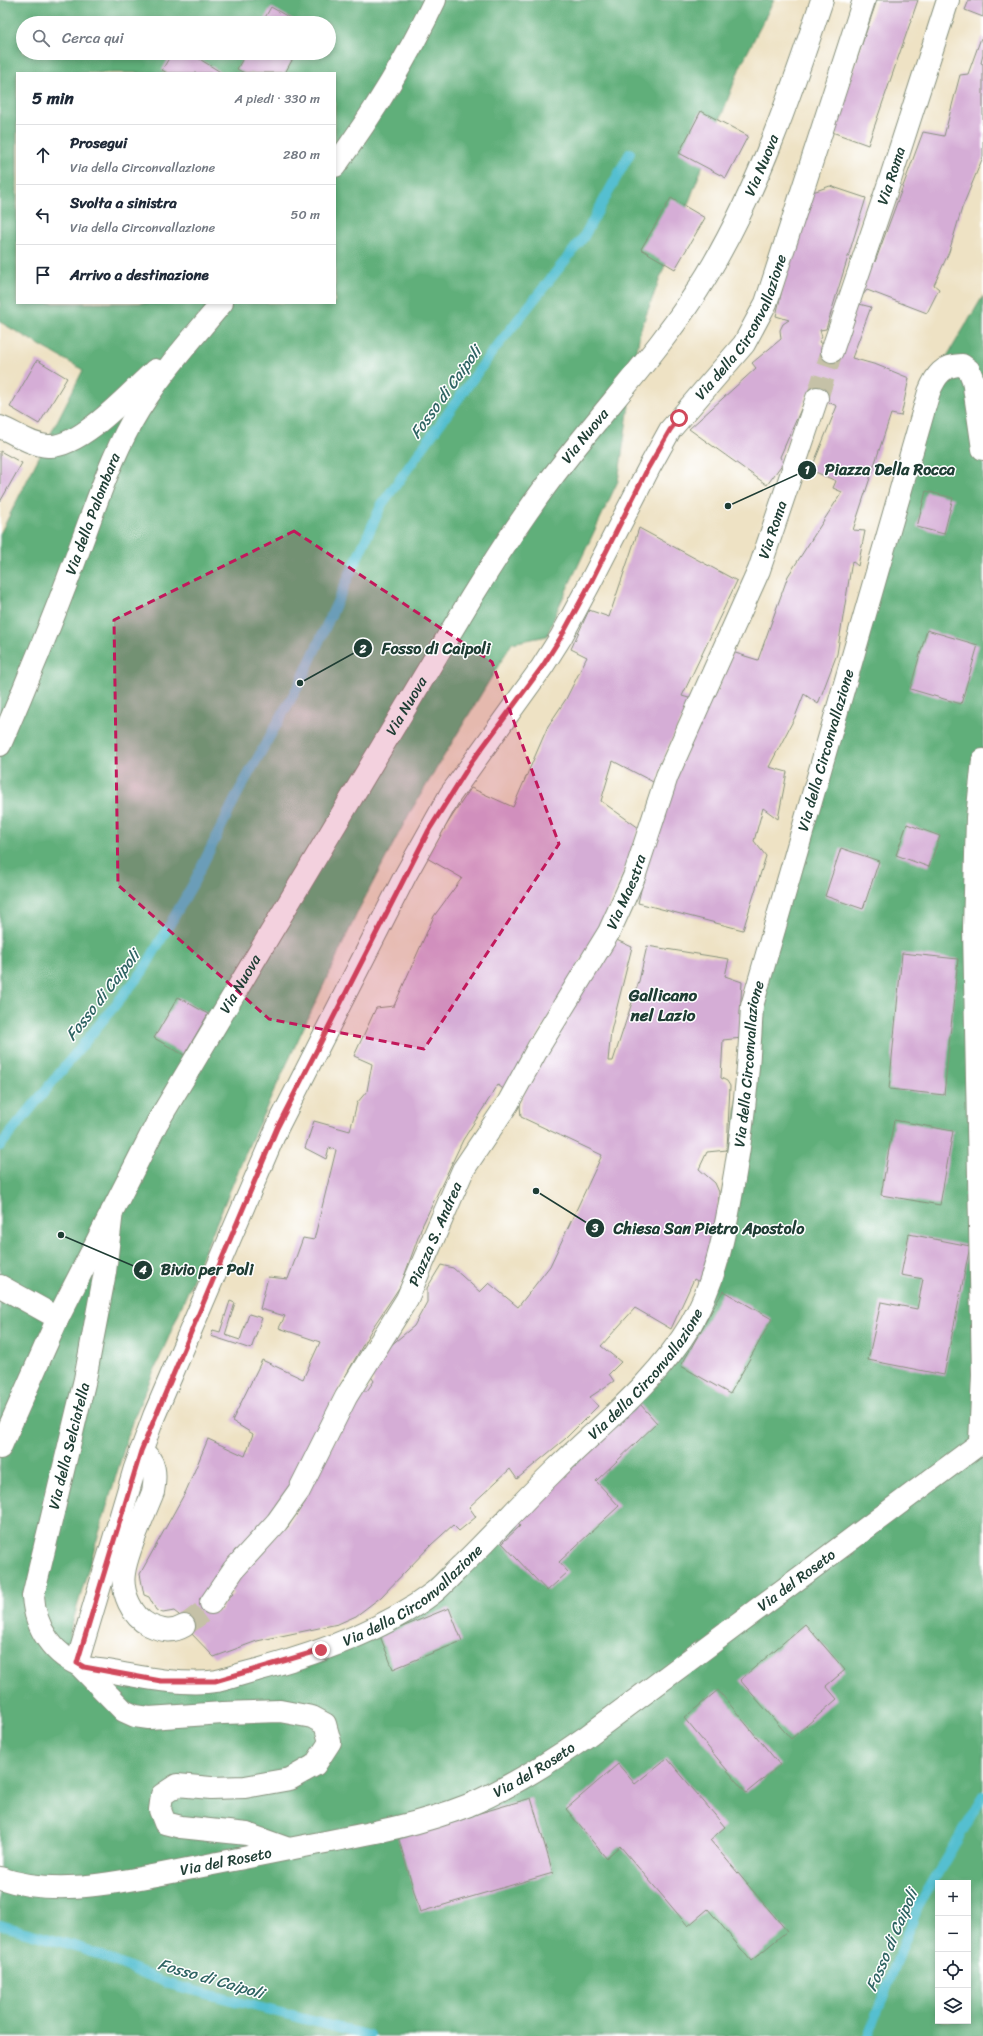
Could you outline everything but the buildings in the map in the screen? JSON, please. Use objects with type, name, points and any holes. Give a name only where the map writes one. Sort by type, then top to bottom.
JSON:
[{"type":"street","points":[[336,165],[394,79],[417,38],[435,0]]},
{"type":"street","name":"Via Nuova","points":[[58,1318],[157,1122],[493,562],[539,494],[663,337],[706,275],[744,202],[779,121],[822,0]]},
{"type":"street","name":"Via della Circonvallazione","points":[[864,0],[766,303],[756,323],[737,353],[670,430],[648,468],[591,582],[561,637],[542,667],[471,763],[429,830],[277,1128],[141,1451],[77,1663],[84,1667],[161,1681],[215,1681],[321,1650],[357,1636],[400,1614],[434,1593],[555,1469],[616,1414],[678,1343],[700,1307],[716,1268],[738,1161],[749,1073],[752,1006],[929,392],[934,378],[945,368],[953,365],[962,365],[969,370],[973,380],[983,449]]},
{"type":"street","name":"Via Roma","points":[[832,350],[891,177],[948,0]]},
{"type":"street","name":"Via della Palombara","points":[[0,745],[45,638],[119,447],[150,392],[221,304]]},
{"type":"street","points":[[0,426],[27,441],[42,445],[57,446],[73,440],[87,432],[199,330]]},
{"type":"street","name":"Via Roma","points":[[749,593],[759,570],[817,398]]},
{"type":"street","name":"Via Maestra","points":[[463,1170],[508,1103],[538,1048],[609,932],[634,877],[667,776],[749,593]]},
{"type":"street","points":[[982,1442],[983,1375],[974,929],[977,818],[983,760]]},
{"type":"street","name":"Piazza S. Andrea","points":[[211,1603],[234,1570],[277,1522],[299,1491],[346,1397],[407,1298],[463,1170]]},
{"type":"street","name":"Via della Selciatella","points":[[77,1663],[53,1647],[44,1636],[36,1615],[33,1596],[85,1379],[105,1272],[112,1211]]},
{"type":"street","points":[[0,1448],[58,1318],[2,1287]]},
{"type":"street","name":"Via del Roseto","points":[[0,1878],[20,1885],[46,1888],[114,1883],[368,1834],[448,1813],[492,1795],[523,1779],[586,1737],[982,1442]]},
{"type":"street","points":[[141,1451],[147,1455],[152,1462],[155,1472],[155,1481],[153,1492],[126,1561],[124,1589],[132,1608],[147,1624],[166,1631],[174,1631],[184,1626]]},
{"type":"street","points":[[77,1663],[124,1711],[135,1716],[149,1718],[280,1711],[312,1717],[325,1724],[330,1742],[315,1765],[290,1779],[245,1787],[211,1788],[177,1785],[162,1795],[160,1810],[166,1823],[181,1827],[247,1834],[289,1849]]},
{"type":"highlighted area","points":[[294,531],[492,662],[559,844],[424,1049],[269,1019],[118,885],[114,620]]},
{"type":"green space","points":[[0,0],[774,0],[740,67],[640,331],[618,481],[559,606],[547,636],[512,643],[409,814],[359,909],[249,1145],[132,1422],[69,1634],[84,1667],[215,1681],[400,1614],[616,1414],[710,1287],[752,1006],[934,378],[983,296],[983,2036],[0,2036],[0,534],[83,370],[0,322]]},
{"type":"waterway","name":"Fosso di Caipoli","points":[[0,1146],[143,971],[193,884],[239,791],[300,683],[382,504],[490,355],[583,238],[630,153]]},
{"type":"waterway","name":"Fosso di Caipoli","points":[[868,2036],[918,1907],[983,1796]]},
{"type":"waterway","name":"Fosso di Caipoli","points":[[0,1925],[82,1948],[169,1984],[370,2036]]},
{"type":"tunnel","points":[[817,398],[832,351]]},
{"type":"tunnel","points":[[184,1626],[203,1612],[211,1603]]},
{"type":"place","name":"Piazza Della Rocca","points":[[728,506]]},
{"type":"place","name":"Fosso di Caipoli","points":[[300,683]]},
{"type":"place","name":"Chiesa San Pietro Apostolo","points":[[536,1191]]},
{"type":"place","name":"Bivio per Poli","points":[[61,1235]]},
{"type":"district","name":"Gallicano nel Lazio","points":[[663,1005]]},
{"type":"route","points":[[321,1650],[276,1665],[215,1681],[161,1681],[84,1667],[77,1663],[134,1468],[154,1416],[277,1128],[439,812],[471,763],[542,667],[561,637],[591,582],[648,468],[670,430],[679,418]]}]
